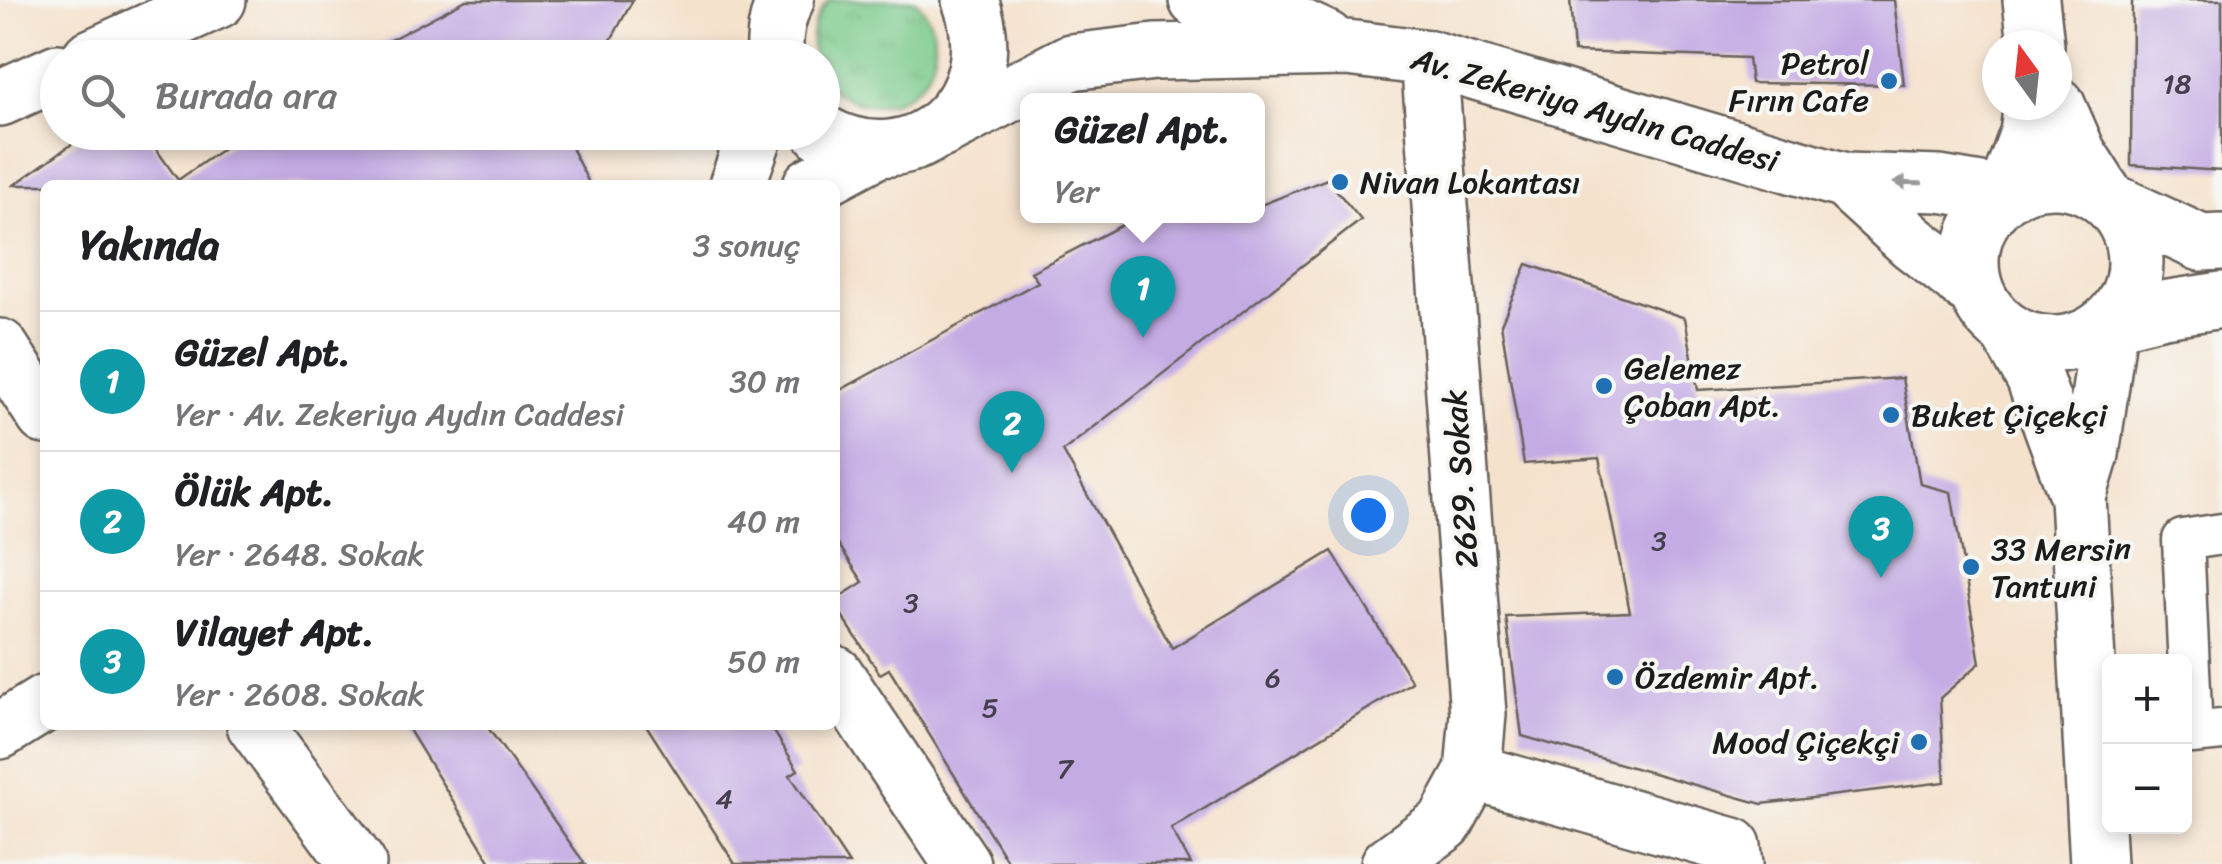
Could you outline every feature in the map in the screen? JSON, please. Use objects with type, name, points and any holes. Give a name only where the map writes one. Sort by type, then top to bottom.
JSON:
[{"type":"street","points":[[130,40],[218,0]]},
{"type":"street","points":[[940,130],[964,104],[978,71],[981,36],[970,0]]},
{"type":"street","points":[[1196,0],[1277,16],[1347,48]]},
{"type":"street","points":[[2031,0],[2034,30]]},
{"type":"street","name":"Av. Zekeriya Aydın Caddesi","points":[[876,150],[908,145],[1072,62],[1155,52],[1347,48],[1429,58],[1845,181]]},
{"type":"street","name":"2629. Sokak","points":[[1389,864],[1444,823],[1473,772],[1478,714],[1429,58]]},
{"type":"street","points":[[0,98],[40,80]]},
{"type":"street","points":[[2030,120],[2004,195],[1987,214],[1974,238],[1970,264],[1975,291],[1988,314],[2009,333],[2034,378],[2078,497],[2098,864]]},
{"type":"street","points":[[2009,333],[2034,343],[2061,345],[2088,338],[2110,322],[2126,300],[2135,275],[2135,247],[2126,221],[2078,153],[2064,120]]},
{"type":"street","points":[[840,143],[876,150]]},
{"type":"street","points":[[739,180],[750,150]]},
{"type":"street","points":[[820,180],[876,150]]},
{"type":"street","points":[[1845,181],[1940,184],[2004,195],[2032,183],[2059,180],[2085,186],[2201,244],[2222,242]]},
{"type":"street","points":[[1845,181],[1912,242],[1975,291]]},
{"type":"street","points":[[2110,322],[2222,300]]},
{"type":"street","points":[[2078,497],[2092,454],[2110,322]]},
{"type":"street","points":[[0,347],[40,408]]},
{"type":"street","points":[[840,681],[962,864]]},
{"type":"street","points":[[0,731],[40,706]]},
{"type":"street","points":[[260,730],[358,864]]},
{"type":"street","points":[[1473,772],[1733,846],[1734,864]]},
{"type":"lane","points":[[2222,534],[2183,540],[2192,733],[2222,730]]},
{"type":"green space","points":[[830,0],[916,0],[931,25],[935,49],[929,71],[915,89],[896,100],[873,104],[848,99],[840,93],[840,40],[812,40],[814,26]]},
{"type":"building","points":[[466,0],[633,0],[611,40],[390,40]]},
{"type":"building","points":[[1570,0],[1894,0],[1904,85],[1751,83],[1748,58],[1574,52]]},
{"type":"building","points":[[2132,0],[2222,0],[2222,171],[2131,165]]},
{"type":"building","points":[[64,150],[157,150],[178,180],[40,180],[40,185],[14,185]]},
{"type":"building","points":[[221,150],[572,150],[587,180],[178,180]]},
{"type":"building","points":[[1327,179],[1361,220],[1063,451],[1172,648],[1332,551],[1412,682],[1171,829],[1191,864],[1009,864],[889,669],[880,674],[840,613],[840,597],[863,582],[840,547],[840,390],[1038,282],[1031,272],[1126,223],[1265,223],[1265,203]]},
{"type":"building","points":[[1527,264],[1685,318],[1698,390],[1902,378],[1920,484],[1951,492],[1980,663],[1940,698],[1945,782],[1762,804],[1522,736],[1506,617],[1630,612],[1599,458],[1524,464],[1501,324]]},
{"type":"building","points":[[409,730],[490,730],[585,864],[492,864]]},
{"type":"building","points":[[649,730],[773,730],[798,770],[790,775],[849,864],[735,864]]},
{"type":"place","name":"Petrol Fırın Cafe","points":[[1889,81]]},
{"type":"place","name":"Nivan Lokantası","points":[[1340,182]]},
{"type":"place","name":"Güzel Apt.","points":[[1143,338]]},
{"type":"place","name":"Gelemez Çoban Apt.","points":[[1604,386]]},
{"type":"place","name":"Buket Çiçekçi","points":[[1891,415]]},
{"type":"place","name":"Ölük Apt.","points":[[1012,473]]},
{"type":"place","name":"33 Mersin Tantuni","points":[[1971,567]]},
{"type":"place","name":"Vilayet Apt.","points":[[1881,578]]},
{"type":"place","name":"Özdemir Apt.","points":[[1615,677]]},
{"type":"place","name":"Mood Çiçekçi","points":[[1919,742]]}]
